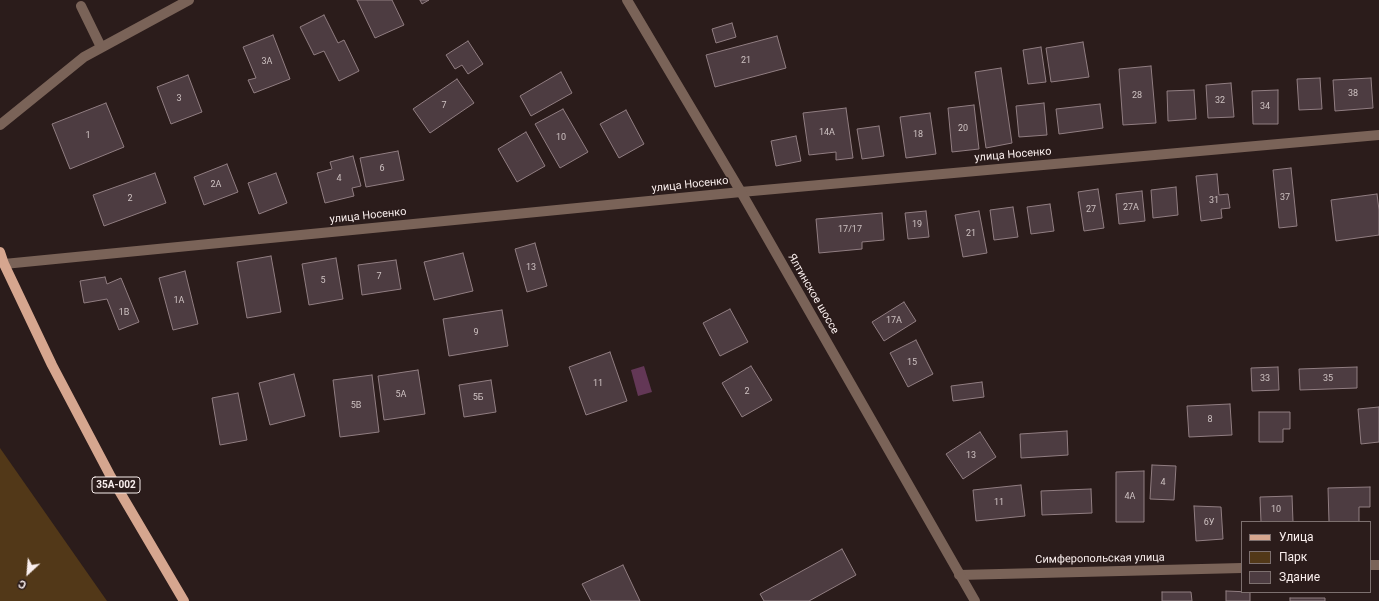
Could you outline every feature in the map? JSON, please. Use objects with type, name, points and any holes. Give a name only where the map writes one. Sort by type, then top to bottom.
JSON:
[{"type":"main road","name":"35А-002","points":[[0,252],[4,264],[52,366],[111,477],[184,601]]},
{"type":"street","points":[[0,125],[84,57],[189,0]]},
{"type":"street","name":"Ялтинское шоссе","points":[[627,0],[741,192],[975,601]]},
{"type":"street","points":[[81,6],[101,48]]},
{"type":"street","name":"улица Носенко","points":[[4,264],[741,192],[1379,135]]},
{"type":"street","name":"Симферопольская улица","points":[[959,575],[1241,568]]},
{"type":"green space","points":[[0,448],[107,601],[0,601]]},
{"type":"shaded area","points":[[644,366],[652,392],[638,396],[631,370]]},
{"type":"building","points":[[357,0],[392,0],[404,25],[375,38]]},
{"type":"building","points":[[420,0],[429,0],[422,4]]},
{"type":"building","points":[[324,15],[338,43],[344,40],[359,71],[339,81],[324,51],[314,55],[300,27]]},
{"type":"building","points":[[732,23],[736,37],[716,43],[712,29]]},
{"type":"building","points":[[273,35],[290,79],[254,93],[248,80],[256,78],[243,47]]},
{"type":"building","points":[[777,36],[786,68],[715,87],[706,55]]},
{"type":"building","points":[[468,41],[483,64],[468,74],[462,65],[455,69],[446,55]]},
{"type":"building","points":[[1083,42],[1089,77],[1051,82],[1046,48]]},
{"type":"building","points":[[1041,47],[1046,82],[1028,84],[1023,50]]},
{"type":"building","points":[[1151,66],[1156,123],[1123,125],[1119,69]]},
{"type":"building","points":[[1001,68],[1012,143],[986,148],[975,72]]},
{"type":"building","points":[[561,72],[572,93],[531,116],[520,96]]},
{"type":"building","points":[[188,75],[202,112],[171,124],[157,87]]},
{"type":"building","points":[[1320,78],[1322,109],[1299,110],[1297,79]]},
{"type":"building","points":[[1371,78],[1373,108],[1335,111],[1333,80]]},
{"type":"building","points":[[457,79],[474,103],[430,133],[413,109]]},
{"type":"building","points":[[1231,83],[1234,117],[1208,118],[1206,85]]},
{"type":"building","points":[[1194,90],[1196,119],[1168,121],[1167,91]]},
{"type":"building","points":[[1278,90],[1278,124],[1253,124],[1252,91]]},
{"type":"building","points":[[106,103],[124,147],[70,169],[52,124]]},
{"type":"building","points":[[1044,103],[1047,135],[1019,137],[1016,106]]},
{"type":"building","points":[[1100,104],[1103,128],[1059,134],[1056,109]]},
{"type":"building","points":[[974,105],[979,149],[952,152],[948,108]]},
{"type":"building","points":[[846,108],[853,158],[836,160],[836,152],[809,155],[803,113]]},
{"type":"building","points":[[563,109],[588,152],[560,168],[535,124]]},
{"type":"building","points":[[626,110],[644,144],[619,158],[600,124]]},
{"type":"building","points":[[930,113],[936,154],[906,158],[900,117]]},
{"type":"building","points":[[879,126],[884,156],[862,159],[857,129]]},
{"type":"building","points":[[526,132],[545,166],[517,182],[498,149]]},
{"type":"building","points":[[796,136],[801,161],[776,166],[771,141]]},
{"type":"building","points":[[398,151],[404,180],[366,187],[360,158]]},
{"type":"building","points":[[353,156],[361,186],[352,188],[354,196],[325,203],[317,173],[332,169],[330,162]]},
{"type":"building","points":[[227,164],[238,192],[204,205],[194,177]]},
{"type":"building","points":[[1291,168],[1297,226],[1279,228],[1273,170]]},
{"type":"building","points":[[155,173],[166,203],[104,226],[93,195]]},
{"type":"building","points":[[276,173],[287,203],[259,214],[248,183]]},
{"type":"building","points":[[1217,174],[1219,195],[1228,194],[1230,208],[1221,209],[1222,218],[1201,221],[1196,176]]},
{"type":"building","points":[[1176,187],[1178,215],[1153,218],[1151,190]]},
{"type":"building","points":[[1098,189],[1104,228],[1084,231],[1078,192]]},
{"type":"building","points":[[1142,191],[1145,221],[1119,224],[1116,194]]},
{"type":"building","points":[[1377,194],[1379,210],[1379,235],[1336,241],[1331,200]]},
{"type":"building","points":[[1050,204],[1054,231],[1031,234],[1027,207]]},
{"type":"building","points":[[1013,207],[1018,237],[994,240],[990,210]]},
{"type":"building","points":[[926,211],[929,237],[908,239],[905,213]]},
{"type":"building","points":[[979,211],[987,253],[963,257],[955,215]]},
{"type":"building","points":[[882,213],[884,240],[862,242],[862,249],[819,253],[816,219]]},
{"type":"building","points":[[535,243],[547,286],[527,292],[515,249]]},
{"type":"building","points":[[463,253],[473,291],[434,300],[424,262]]},
{"type":"building","points":[[271,256],[281,312],[247,318],[237,262]]},
{"type":"building","points":[[336,258],[343,299],[309,305],[302,264]]},
{"type":"building","points":[[396,260],[401,289],[362,295],[358,265]]},
{"type":"building","points":[[185,271],[198,324],[173,330],[159,278]]},
{"type":"building","points":[[105,277],[107,284],[121,278],[139,322],[119,330],[107,299],[84,303],[80,281]]},
{"type":"building","points":[[904,302],[916,321],[884,341],[872,322]]},
{"type":"building","points":[[730,309],[748,342],[720,356],[703,323]]},
{"type":"building","points":[[502,310],[508,346],[449,356],[443,319]]},
{"type":"building","points":[[916,340],[933,374],[908,387],[890,353]]},
{"type":"building","points":[[610,352],[627,401],[586,415],[569,367]]},
{"type":"building","points":[[751,366],[772,400],[742,417],[722,383]]},
{"type":"building","points":[[1278,367],[1279,390],[1252,391],[1251,368]]},
{"type":"building","points":[[1357,367],[1357,388],[1300,390],[1299,369]]},
{"type":"building","points":[[418,370],[425,414],[384,420],[378,376]]},
{"type":"building","points":[[294,374],[305,416],[270,425],[259,383]]},
{"type":"building","points":[[372,375],[379,432],[340,437],[333,380]]},
{"type":"building","points":[[491,380],[496,412],[464,417],[459,385]]},
{"type":"building","points":[[982,382],[984,397],[953,401],[951,386]]},
{"type":"building","points":[[238,393],[247,440],[220,445],[212,398]]},
{"type":"building","points":[[1230,404],[1232,435],[1189,437],[1187,406]]},
{"type":"building","points":[[1379,407],[1379,442],[1361,444],[1358,409]]},
{"type":"building","points":[[1259,412],[1290,412],[1290,429],[1283,429],[1283,442],[1259,442]]},
{"type":"building","points":[[1067,431],[1068,455],[1021,458],[1020,434]]},
{"type":"building","points":[[980,432],[996,457],[963,479],[946,454]]},
{"type":"building","points":[[1152,465],[1176,466],[1174,500],[1150,499]]},
{"type":"building","points":[[1144,471],[1144,522],[1116,522],[1116,472]]},
{"type":"building","points":[[1021,485],[1025,516],[976,521],[973,490]]},
{"type":"building","points":[[1370,487],[1370,507],[1359,507],[1359,521],[1329,521],[1328,488]]},
{"type":"building","points":[[1091,489],[1092,513],[1042,515],[1041,491]]},
{"type":"building","points":[[1292,496],[1293,521],[1261,521],[1260,497]]},
{"type":"building","points":[[1194,506],[1221,507],[1223,539],[1196,541]]},
{"type":"building","points":[[842,549],[856,575],[809,601],[764,601],[760,594]]},
{"type":"building","points":[[623,565],[640,601],[591,601],[582,584]]},
{"type":"building","points":[[1226,591],[1250,593],[1250,601],[1226,601]]},
{"type":"building","points":[[1162,592],[1191,592],[1192,601],[1162,601]]},
{"type":"building","points":[[1290,598],[1325,598],[1325,601],[1290,601]]}]
